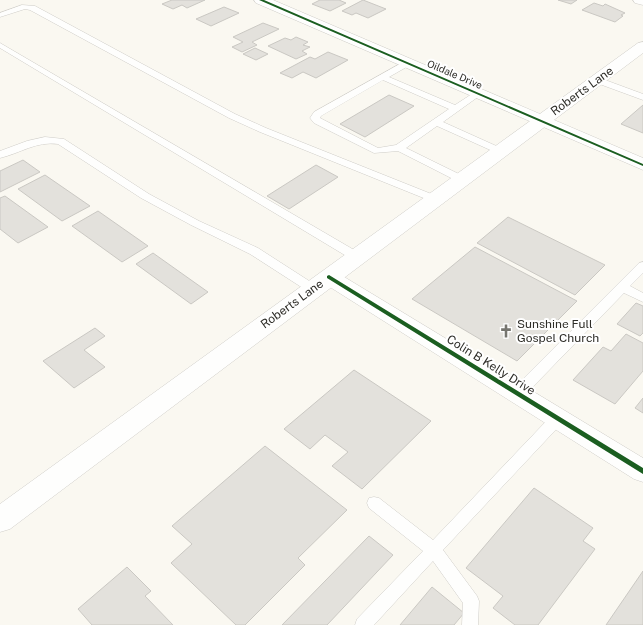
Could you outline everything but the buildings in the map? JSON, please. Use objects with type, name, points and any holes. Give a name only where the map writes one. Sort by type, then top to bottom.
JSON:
[{"type":"main road","name":"Oildale Drive","points":[[260,0],[643,165]]},
{"type":"main road","name":"Roberts Lane","points":[[0,520],[643,46]]},
{"type":"main road","name":"Colin B Kelly Drive","points":[[321,283],[518,393],[643,471]]},
{"type":"lane","points":[[15,0],[25,7]]},
{"type":"lane","points":[[0,15],[25,7],[32,8],[232,116],[435,199]]},
{"type":"lane","points":[[0,45],[357,257]]},
{"type":"lane","points":[[407,63],[317,114],[315,118],[317,121],[377,151],[399,148],[478,94]]},
{"type":"lane","points":[[382,78],[456,110]]},
{"type":"lane","points":[[597,80],[643,97]]},
{"type":"lane","points":[[437,123],[500,151]]},
{"type":"lane","points":[[0,155],[30,142],[51,139],[61,141],[145,196],[195,223],[321,283]]},
{"type":"lane","points":[[399,148],[462,179]]},
{"type":"lane","points":[[518,393],[643,266]]},
{"type":"lane","points":[[622,287],[643,298]]},
{"type":"lane","points":[[363,625],[558,418]]},
{"type":"lane","points":[[374,503],[434,550],[471,601],[470,625]]},
{"type":"cycle path","points":[[261,0],[643,165]]},
{"type":"cycle path","points":[[329,277],[643,471]]},
{"type":"place","name":"Sunshine Full Gospel Church","points":[[506,331]]}]
